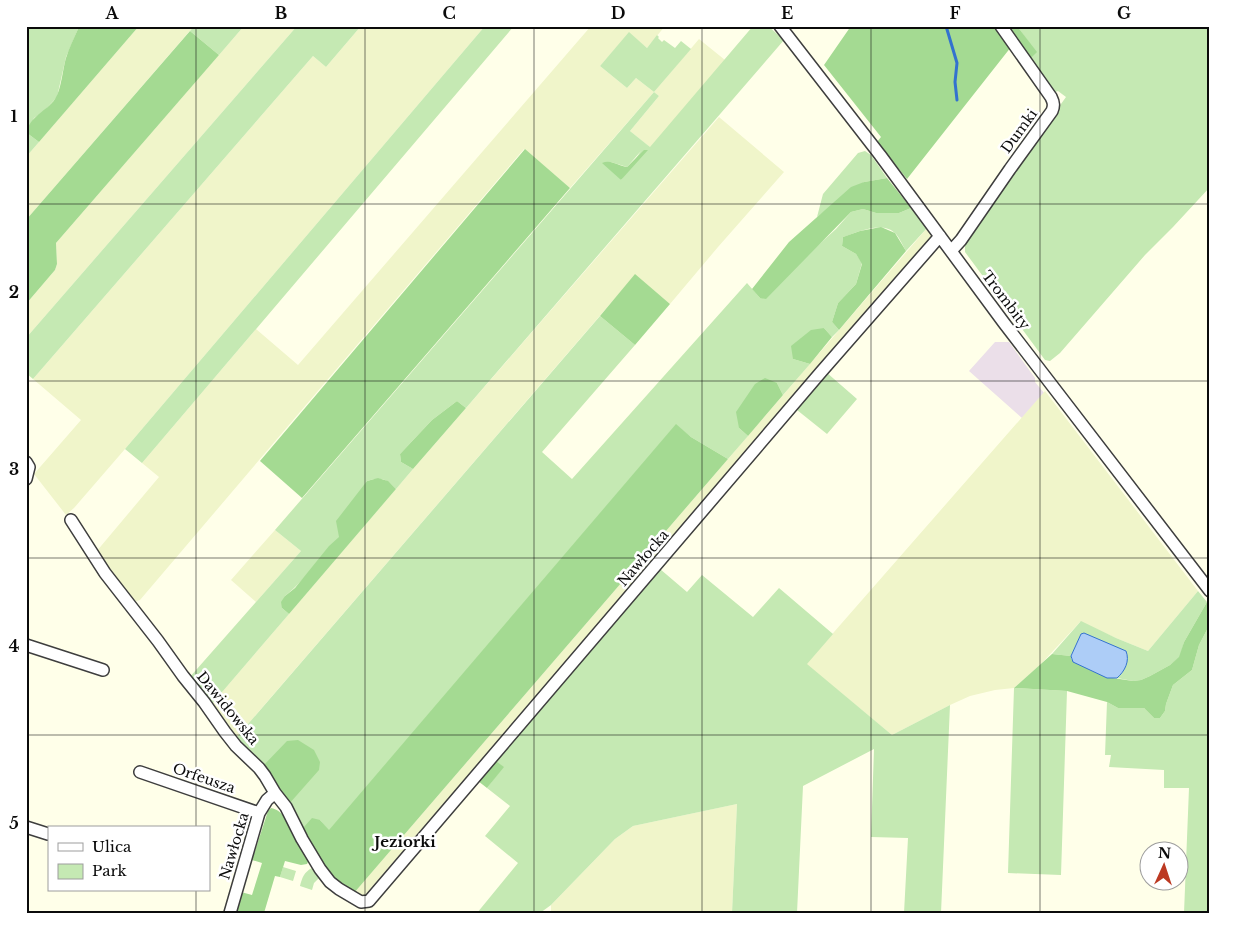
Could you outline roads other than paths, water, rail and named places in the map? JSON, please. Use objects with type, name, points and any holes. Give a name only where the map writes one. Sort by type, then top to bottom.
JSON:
[{"type":"street","name":"Trombity","points":[[780,26],[876,149],[1018,342],[1210,591]]},
{"type":"street","name":"Dumki","points":[[951,251],[961,240],[1054,106],[1053,101],[1001,26]]},
{"type":"street","name":"Nawłocka","points":[[369,900],[940,236]]},
{"type":"street","points":[[26,479],[28,464]]},
{"type":"street","name":"Dawidowska","points":[[71,520],[105,573],[225,732],[236,746],[259,768],[286,807],[302,839],[330,882],[357,900],[364,902],[369,900]]},
{"type":"street","points":[[26,645],[103,670]]},
{"type":"street","name":"Orfeusza","points":[[140,772],[259,813]]},
{"type":"street","name":"Nawłocka","points":[[230,913],[259,813],[267,800],[275,793]]},
{"type":"street","points":[[26,827],[48,834]]},
{"type":"water","points":[[1084,633],[1126,651],[1126,666],[1117,678],[1107,678],[1073,662],[1071,656],[1081,634]]},
{"type":"waterway","points":[[946,26],[957,63],[955,82],[957,100]]},
{"type":"district","name":"Jeziorki","points":[[405,842]]}]
